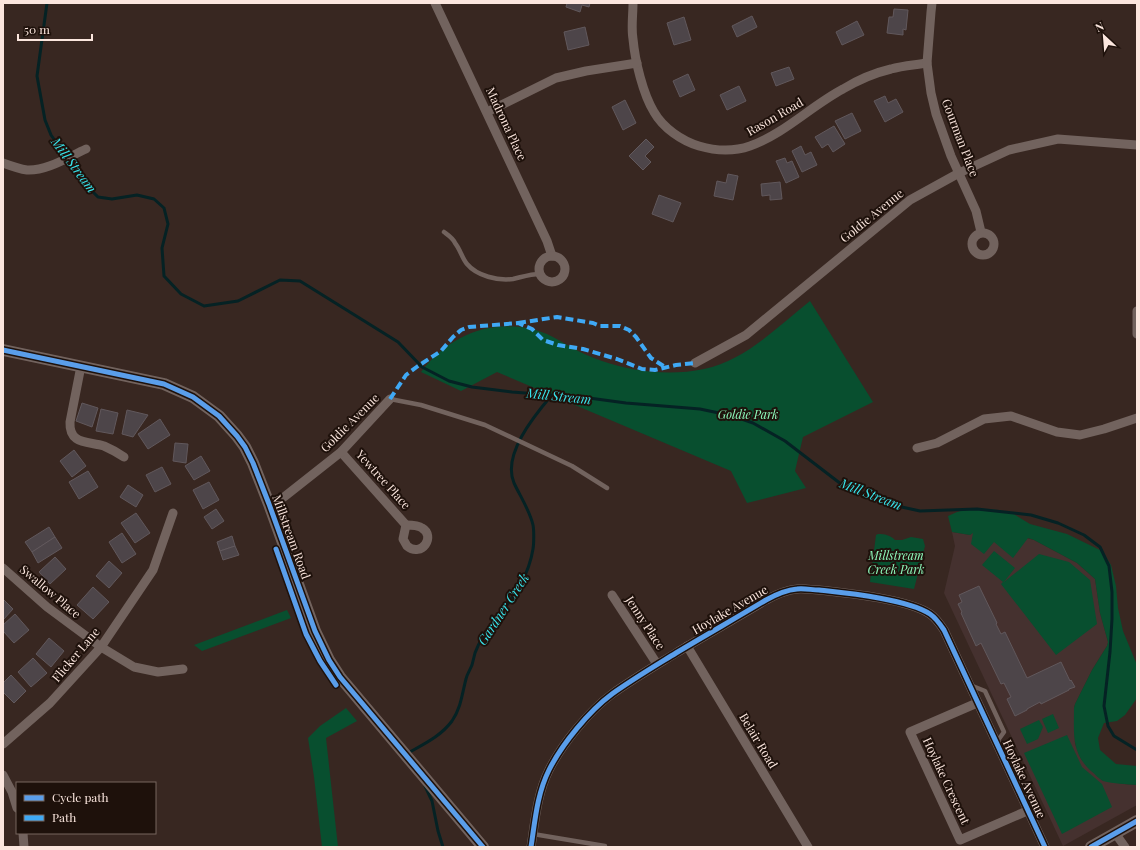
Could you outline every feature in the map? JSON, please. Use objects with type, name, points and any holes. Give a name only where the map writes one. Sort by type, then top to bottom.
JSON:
[{"type":"main road","name":"Millstream Road","points":[[3,350],[164,384],[193,396],[220,416],[245,447],[269,504],[315,631],[329,660],[340,677],[483,847]]},
{"type":"main road","points":[[1091,847],[1137,821]]},
{"type":"street","name":"Madrona Place","points":[[435,3],[547,241],[552,256],[558,257],[563,261],[565,274],[556,282],[549,282],[540,274]]},
{"type":"street","name":"Rason Road","points":[[633,3],[632,38],[636,63],[649,102],[654,112],[664,125],[679,137],[692,144],[715,150],[737,149],[763,140],[857,81],[892,68],[927,63]]},
{"type":"street","name":"Gourman Place","points":[[932,3],[927,63],[930,93],[951,156],[976,211],[981,232]]},
{"type":"street","points":[[487,112],[556,78],[586,71],[636,63]]},
{"type":"street","name":"Goldie Avenue","points":[[695,363],[746,335],[910,200],[959,173],[1009,150],[1058,139],[1137,145]]},
{"type":"street","points":[[3,164],[25,170],[38,170],[86,149]]},
{"type":"street","points":[[540,274],[539,268],[541,262],[552,256]]},
{"type":"street","points":[[1137,311],[1137,334]]},
{"type":"street","points":[[81,366],[70,422],[72,433],[81,442],[104,446],[124,457]]},
{"type":"street","name":"Goldie Avenue","points":[[269,504],[284,497],[341,452],[390,399]]},
{"type":"street","points":[[917,448],[937,443],[984,420],[1011,416],[1057,432],[1080,435],[1137,418]]},
{"type":"street","name":"Yewtree Place","points":[[341,452],[406,525]]},
{"type":"street","name":"Flicker Lane","points":[[3,744],[50,703],[101,647],[153,570],[173,513]]},
{"type":"street","name":"Swallow Place","points":[[3,568],[44,604],[101,647],[134,667],[158,672],[183,669]]},
{"type":"street","name":"Hoylake Avenue","points":[[531,847],[542,787],[548,771],[582,722],[612,694],[657,664],[766,600],[778,594],[798,589],[837,592],[889,600],[915,606],[930,614],[938,621],[944,630],[1045,847]]},
{"type":"street","name":"Jenny Place","points":[[612,595],[657,664]]},
{"type":"street","name":"Belair Road","points":[[687,646],[808,847]]},
{"type":"street","name":"Hoylake Crescent","points":[[977,703],[910,732],[960,840],[1027,811]]},
{"type":"street","points":[[3,775],[12,792],[16,805]]},
{"type":"street","points":[[1115,833],[1125,847]]},
{"type":"street","points":[[23,834],[24,847]]},
{"type":"lane","points":[[444,232],[455,242],[466,263],[479,273],[486,276],[504,279],[540,274]]},
{"type":"lane","points":[[390,399],[421,405],[485,424],[572,466],[607,488]]},
{"type":"lane","points":[[968,684],[984,691],[987,696],[1004,732],[996,743]]},
{"type":"lane","points":[[533,834],[606,846]]},
{"type":"shaded area","points":[[979,526],[1034,540],[1077,563],[1095,579],[1100,613],[1108,642],[1075,704],[1075,744],[1081,759],[1102,780],[1137,785],[1137,805],[1063,846],[944,593],[955,546],[952,532],[970,535]]},
{"type":"green space","name":"Goldie Park","points":[[810,301],[873,402],[803,437],[795,471],[806,488],[747,503],[731,471],[497,372],[461,391],[421,372],[433,358],[462,337],[494,327],[512,326],[547,334],[586,355],[626,368],[652,372],[678,372],[704,369],[719,365],[747,350],[773,332]]},
{"type":"green space","name":"Millstream Creek Park","points":[[971,508],[998,510],[1012,513],[1030,524],[1067,534],[1102,551],[1111,565],[1123,631],[1137,665],[1137,698],[1125,715],[1117,721],[1104,723],[1098,738],[1100,750],[1116,764],[1137,766],[1137,785],[1103,781],[1085,764],[1080,757],[1075,742],[1075,704],[1108,642],[1100,613],[1095,579],[1077,563],[1028,538],[1013,558],[994,542],[984,554],[971,544],[973,533],[970,535],[952,532],[948,516]]},
{"type":"green space","name":"Millstream Creek Park","points":[[876,535],[887,535],[895,540],[902,540],[911,537],[923,539],[925,546],[914,589],[870,582]]},
{"type":"green space","points":[[994,551],[1015,568],[1004,582],[1039,554],[1069,562],[1090,580],[1097,624],[1056,655],[1001,584],[1003,582],[982,565]]},
{"type":"green space","points":[[287,610],[291,618],[202,651],[194,645]]},
{"type":"green space","points":[[346,708],[357,721],[326,738],[338,847],[322,847],[308,738],[320,726]]},
{"type":"green space","points":[[1053,714],[1059,728],[1048,733],[1042,719]]},
{"type":"green space","points":[[1039,720],[1043,727],[1038,739],[1027,744],[1020,729]]},
{"type":"green space","points":[[1067,735],[1082,767],[1102,784],[1112,807],[1062,834],[1024,753]]},
{"type":"building","points":[[567,3],[590,3],[589,7],[582,5],[580,12],[566,7]]},
{"type":"building","points":[[894,9],[908,10],[906,30],[903,29],[903,35],[887,33],[889,17],[893,17]]},
{"type":"building","points":[[752,16],[757,27],[737,37],[732,26]]},
{"type":"building","points":[[684,17],[691,40],[674,45],[667,23]]},
{"type":"building","points":[[857,21],[864,35],[842,45],[836,32]]},
{"type":"building","points":[[585,27],[589,45],[568,50],[564,32]]},
{"type":"building","points":[[789,67],[794,79],[776,86],[771,73]]},
{"type":"building","points":[[688,74],[695,90],[680,97],[673,81]]},
{"type":"building","points":[[739,86],[746,101],[727,110],[720,95]]},
{"type":"building","points":[[885,96],[888,103],[896,99],[903,112],[885,122],[874,101]]},
{"type":"building","points":[[625,100],[636,123],[623,130],[612,107]]},
{"type":"building","points":[[852,113],[861,131],[845,139],[835,121]]},
{"type":"building","points":[[834,126],[845,144],[833,152],[828,144],[822,148],[815,137]]},
{"type":"building","points":[[646,139],[654,147],[645,156],[651,162],[643,170],[629,156]]},
{"type":"building","points":[[801,146],[805,155],[811,152],[817,165],[802,172],[792,151]]},
{"type":"building","points":[[785,158],[787,163],[792,161],[799,177],[786,183],[776,161]]},
{"type":"building","points":[[728,174],[738,176],[733,200],[714,196],[717,181],[726,183]]},
{"type":"building","points":[[780,182],[782,199],[770,200],[770,195],[762,196],[761,184]]},
{"type":"building","points":[[659,195],[681,203],[673,222],[652,214]]},
{"type":"building","points":[[82,403],[98,408],[92,427],[76,421]]},
{"type":"building","points":[[101,409],[118,413],[113,434],[96,431]]},
{"type":"building","points":[[127,410],[148,415],[133,437],[122,434]]},
{"type":"building","points":[[160,419],[170,435],[148,449],[138,434]]},
{"type":"building","points":[[175,443],[188,444],[186,463],[173,461]]},
{"type":"building","points":[[74,450],[86,466],[72,477],[60,461]]},
{"type":"building","points":[[201,456],[210,471],[194,480],[185,466]]},
{"type":"building","points":[[162,467],[171,484],[155,492],[146,475]]},
{"type":"building","points":[[88,471],[98,487],[79,499],[69,482]]},
{"type":"building","points":[[209,482],[219,500],[203,509],[193,490]]},
{"type":"building","points":[[128,485],[143,495],[136,507],[120,497]]},
{"type":"building","points":[[216,509],[224,521],[212,529],[204,517]]},
{"type":"building","points":[[136,513],[150,533],[135,543],[121,523]]},
{"type":"building","points":[[49,527],[55,537],[32,552],[25,542]]},
{"type":"building","points":[[122,533],[136,554],[122,563],[109,542]]},
{"type":"building","points":[[232,536],[235,546],[220,551],[217,542]]},
{"type":"building","points":[[55,537],[62,548],[38,563],[32,552]]},
{"type":"building","points":[[235,546],[239,555],[223,560],[220,551]]},
{"type":"building","points":[[55,557],[66,569],[50,584],[39,572]]},
{"type":"building","points":[[109,561],[122,573],[109,588],[96,576]]},
{"type":"building","points":[[979,586],[1001,634],[1005,632],[1027,678],[1061,662],[1070,681],[1071,680],[1075,687],[1041,704],[1040,702],[1015,716],[1007,699],[1011,697],[1004,683],[1001,684],[981,643],[976,646],[958,604],[962,602],[959,595]]},
{"type":"building","points":[[93,587],[109,602],[93,619],[77,605]]},
{"type":"building","points":[[3,599],[13,609],[3,620]]},
{"type":"building","points":[[15,614],[29,630],[14,643],[3,631],[3,625]]},
{"type":"building","points":[[49,638],[64,651],[51,667],[36,654]]},
{"type":"building","points":[[33,658],[47,673],[31,687],[18,672]]},
{"type":"building","points":[[11,675],[26,691],[14,703],[3,692],[3,683]]},
{"type":"waterway","name":"Mill Stream","points":[[47,3],[37,76],[45,120],[51,135],[86,185],[98,197],[112,199],[137,195],[154,199],[164,208],[168,224],[162,248],[164,276],[181,294],[204,306],[238,301],[280,280],[300,281],[398,342],[422,367],[449,381],[472,387],[512,392],[700,409],[733,416],[753,423],[785,441],[841,484],[888,504],[920,511],[977,509],[1031,515],[1058,523],[1084,535],[1100,547],[1109,566],[1112,592],[1112,619],[1104,706],[1108,726],[1114,736],[1137,750]]},
{"type":"waterway","name":"Gardner Creek","points":[[408,753],[443,731],[452,721],[459,706],[466,677],[472,665],[477,648],[486,632],[517,591],[525,575],[531,558],[534,533],[532,520],[514,483],[511,472],[512,460],[522,436],[536,414],[551,396]]},
{"type":"waterway","name":"Gardner Creek","points":[[425,786],[432,801],[443,847]]},
{"type":"marked path","points":[[518,323],[557,317],[593,323],[600,326],[620,326],[629,330],[651,358],[665,367]]},
{"type":"marked path","points":[[390,399],[406,375],[441,351],[461,330],[469,327],[518,323],[532,329],[543,340],[558,345],[583,349],[617,359],[642,369],[655,370],[676,365],[695,363]]},
{"type":"cycle path","points":[[3,350],[164,384],[193,397],[219,416],[245,447],[253,463],[315,631],[329,660],[340,677],[483,847]]},
{"type":"cycle path","points":[[276,549],[306,634],[320,661],[336,685]]},
{"type":"cycle path","points":[[531,847],[539,798],[549,770],[554,760],[569,739],[594,709],[612,694],[636,678],[766,600],[785,592],[802,589],[860,595],[907,604],[930,614],[936,619],[944,630],[1045,847]]},
{"type":"cycle path","points":[[1091,847],[1137,821]]}]
